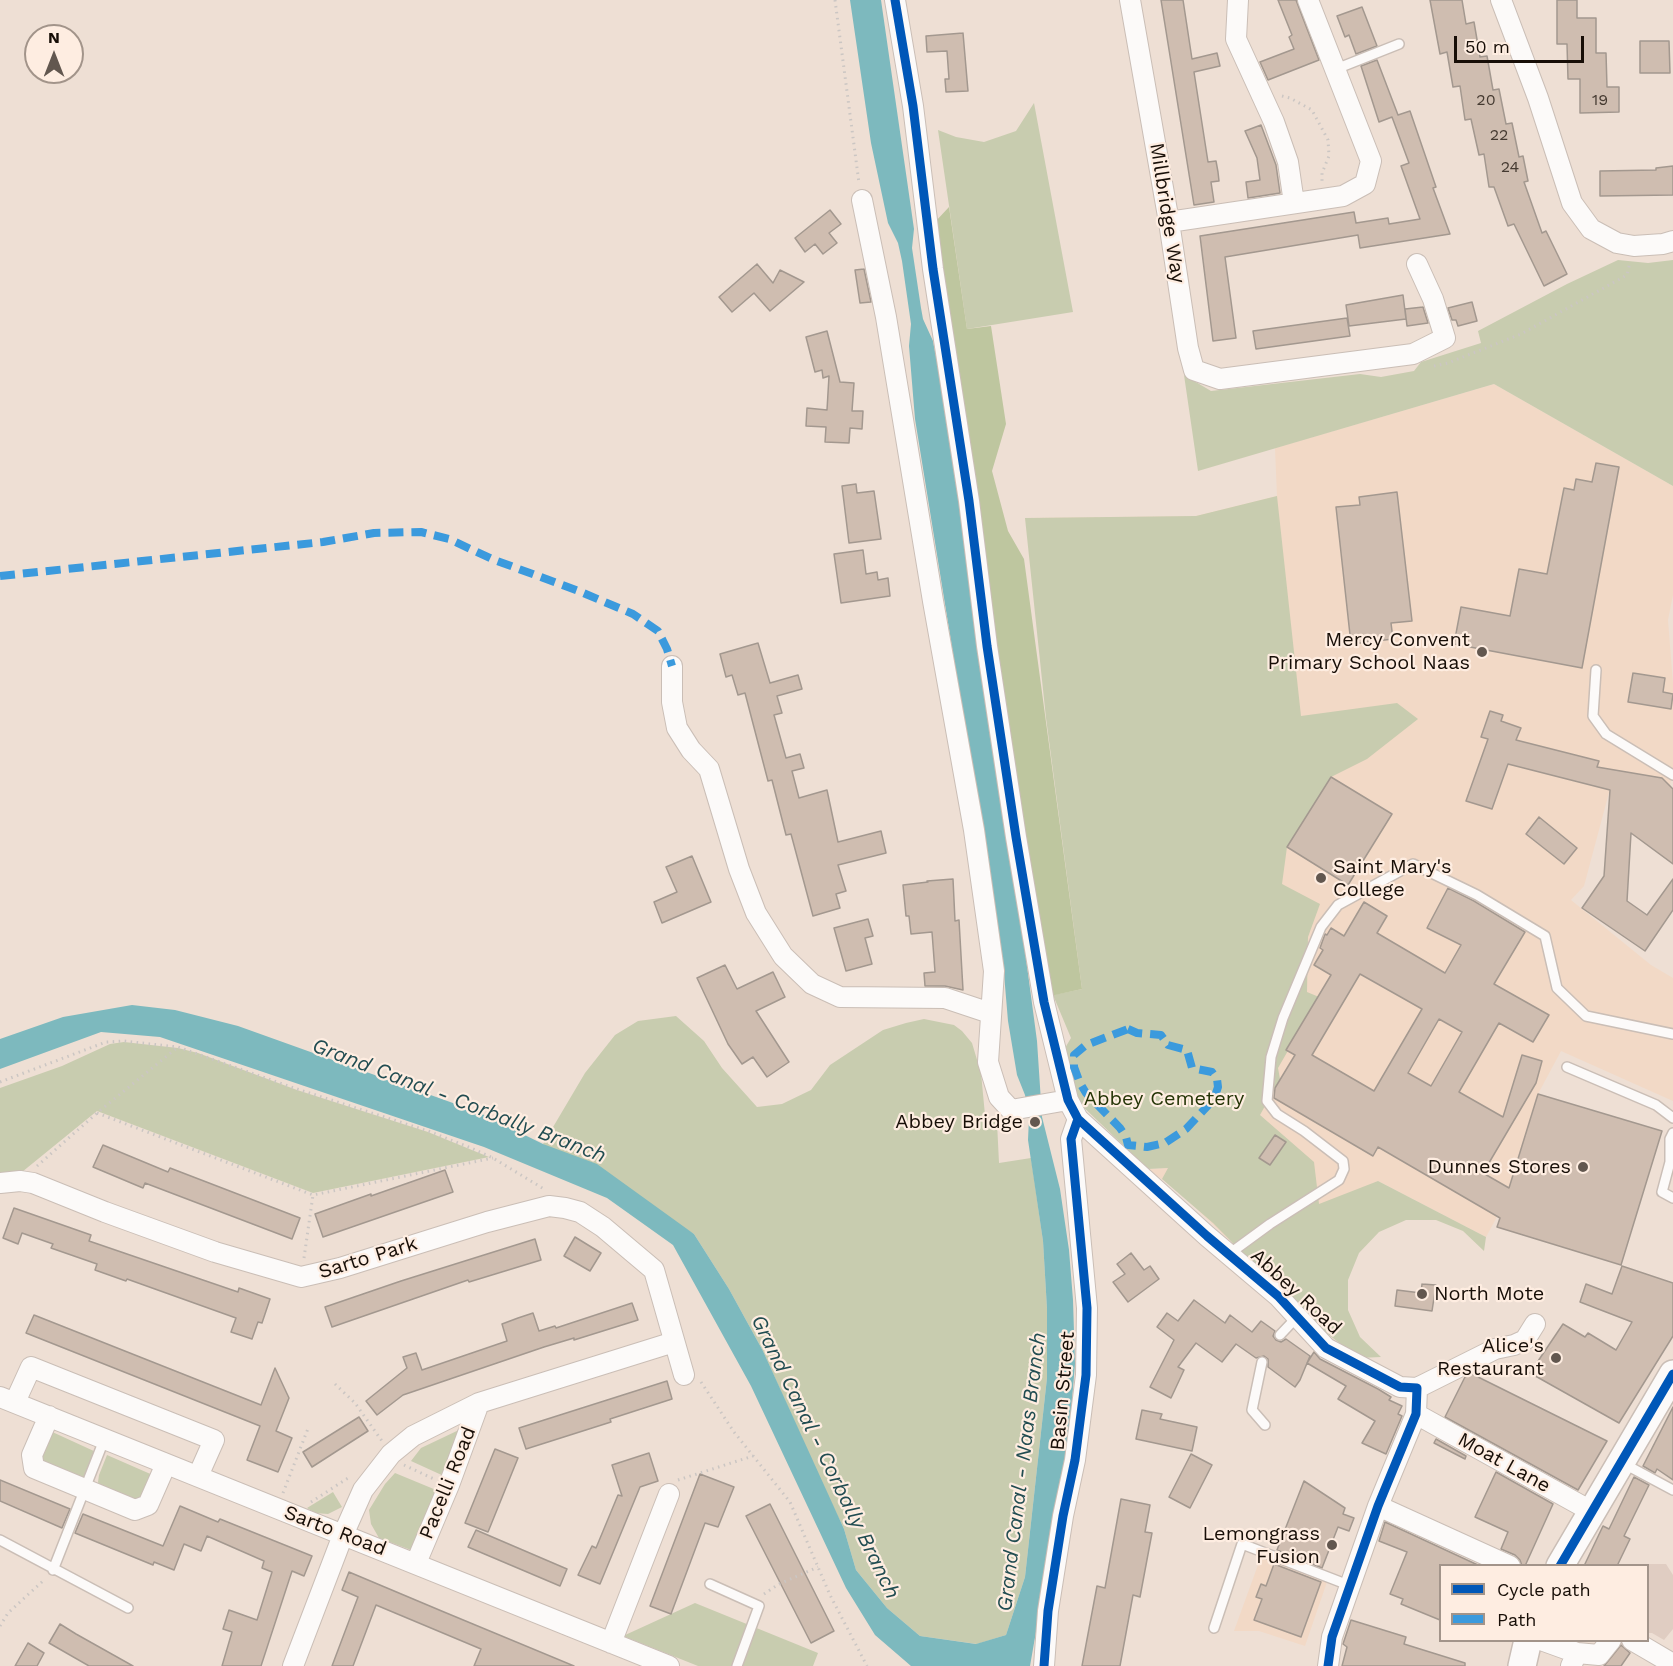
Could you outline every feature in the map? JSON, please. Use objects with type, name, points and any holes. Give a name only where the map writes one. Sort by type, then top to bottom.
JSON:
[{"type":"main road","points":[[1561,1564],[1673,1374]]},
{"type":"main road","points":[[1522,1666],[1528,1642]]},
{"type":"street","name":"Abbey Road","points":[[895,0],[913,106],[933,269],[969,501],[987,646],[1016,837],[1044,1002],[1060,1048],[1061,1102],[1278,1296],[1326,1348],[1400,1387],[1417,1388]]},
{"type":"street","name":"Millbridge Way","points":[[1130,0],[1170,222],[1188,348],[1194,370],[1220,379],[1413,354],[1425,348]]},
{"type":"street","points":[[1238,0],[1236,39],[1275,122],[1288,162],[1294,203]]},
{"type":"street","points":[[1170,222],[1342,195],[1365,184],[1371,161],[1308,0]]},
{"type":"street","points":[[1501,0],[1538,98],[1572,203],[1591,229],[1617,243],[1634,246],[1673,241]]},
{"type":"street","points":[[862,200],[886,316],[974,830],[994,971],[988,1062],[999,1097],[1011,1110],[1061,1102]]},
{"type":"street","points":[[1417,264],[1433,299],[1445,338],[1425,348]]},
{"type":"street","points":[[672,666],[672,702],[676,728],[691,750],[709,769],[739,869],[756,913],[783,956],[812,984],[840,998],[945,998],[990,1013]]},
{"type":"street","name":"Basin Street","points":[[1044,1666],[1048,1611],[1063,1516],[1075,1460],[1086,1376],[1087,1308],[1071,1139],[1078,1119]]},
{"type":"street","name":"Sarto Park","points":[[10,1182],[33,1183],[215,1252],[301,1277],[340,1268],[487,1222],[549,1206],[580,1212],[603,1227],[654,1270],[674,1342],[692,1377]]},
{"type":"street","points":[[1328,1666],[1332,1637],[1378,1506],[1416,1414],[1417,1388],[1495,1348],[1514,1345],[1525,1340],[1535,1324]]},
{"type":"street","points":[[292,1666],[363,1490],[392,1454],[413,1436],[479,1403],[674,1342]]},
{"type":"street","points":[[7,1400],[31,1367],[214,1440],[198,1476]]},
{"type":"street","name":"Sarto Road","points":[[7,1400],[669,1666]]},
{"type":"street","name":"Pacelli Road","points":[[416,1563],[449,1485],[479,1403]]},
{"type":"street","name":"Moat Lane","points":[[1416,1414],[1591,1511]]},
{"type":"street","points":[[49,1416],[32,1455],[34,1468],[135,1510],[148,1505],[166,1464]]},
{"type":"street","points":[[611,1643],[669,1494]]},
{"type":"street","points":[[1378,1506],[1506,1564]]},
{"type":"street","points":[[1543,1642],[1574,1659],[1599,1655],[1610,1642]]},
{"type":"street","points":[[1634,1642],[1673,1664]]},
{"type":"lane","points":[[1336,69],[1399,44]]},
{"type":"lane","points":[[1596,670],[1593,716],[1606,734],[1673,775]]},
{"type":"lane","points":[[1229,1254],[1270,1224],[1339,1180],[1344,1169],[1343,1161],[1304,1131],[1277,1114],[1267,1101],[1271,1057],[1283,1018],[1321,927],[1338,905],[1413,864],[1477,895],[1545,936],[1557,988],[1586,1016],[1673,1034]]},
{"type":"lane","points":[[1567,1067],[1656,1105],[1673,1118]]},
{"type":"lane","points":[[1673,1133],[1670,1139],[1672,1162],[1662,1192],[1673,1198]]},
{"type":"lane","points":[[1280,1335],[1298,1317]]},
{"type":"lane","points":[[1262,1362],[1252,1410],[1265,1425]]},
{"type":"lane","points":[[53,1570],[105,1440]]},
{"type":"lane","points":[[1618,1465],[1630,1467],[1673,1490]]},
{"type":"lane","points":[[0,1540],[128,1608]]},
{"type":"lane","points":[[1214,1628],[1242,1544],[1351,1586]]},
{"type":"lane","points":[[710,1584],[759,1606],[737,1666]]},
{"type":"path","points":[[835,0],[862,200]]},
{"type":"path","points":[[1260,91],[1290,98],[1312,110],[1328,140],[1329,156],[1322,173],[1324,198]]},
{"type":"path","points":[[1425,348],[1434,366],[1448,363],[1521,334],[1627,275],[1634,246]]},
{"type":"path","points":[[0,1082],[106,1042],[124,1041],[178,1047],[297,1089],[428,1131],[493,1158],[550,1192]]},
{"type":"path","points":[[10,1182],[178,1047]]},
{"type":"path","points":[[97,1113],[314,1195],[493,1158]]},
{"type":"path","points":[[301,1277],[314,1195]]},
{"type":"path","points":[[692,1377],[789,1502],[830,1595],[867,1666]]},
{"type":"path","points":[[284,1512],[309,1426]]},
{"type":"path","points":[[669,1494],[679,1479],[753,1456]]},
{"type":"path","points":[[284,1512],[350,1476]]},
{"type":"path","points":[[759,1606],[763,1594],[779,1584],[818,1567]]},
{"type":"path","points":[[0,1626],[8,1613],[53,1570]]},
{"type":"shaded area","name":"Saint Mary's College","points":[[1494,384],[1673,486],[1673,595],[1668,620],[1673,684],[1673,768],[1670,785],[1615,770],[1584,886],[1571,900],[1651,965],[1673,978],[1673,1101],[1561,1051],[1538,1094],[1504,1204],[1486,1237],[1378,1181],[1239,1250],[1178,1191],[1148,1169],[1169,1168],[1025,518],[1196,516],[1277,496],[1275,448]]},
{"type":"shaded area","points":[[1262,1554],[1328,1579],[1305,1646],[1259,1631],[1234,1631]]},
{"type":"shaded area","points":[[1649,1564],[1666,1564],[1673,1575],[1673,1629],[1664,1640],[1649,1633]]},
{"type":"green space","points":[[1034,103],[1073,312],[967,329],[938,130],[956,137],[984,142],[1016,131]]},
{"type":"green space","points":[[949,207],[967,329],[991,326],[1006,424],[992,471],[1008,531],[1024,559],[1082,989],[1037,999],[935,222]]},
{"type":"green space","points":[[1618,260],[1648,263],[1673,260],[1673,486],[1494,384],[1198,471],[1184,375],[1211,391],[1360,374],[1381,377],[1414,371],[1421,362],[1481,343],[1478,331]]},
{"type":"green space","name":"Abbey Cemetery","points":[[1277,496],[1301,716],[1397,703],[1418,719],[1367,759],[1331,777],[1287,847],[1282,884],[1320,904],[1308,937],[1307,992],[1319,997],[1278,1068],[1280,1079],[1260,1115],[1314,1162],[1319,1204],[1378,1181],[1486,1237],[1484,1251],[1463,1231],[1436,1220],[1406,1220],[1379,1232],[1359,1253],[1348,1280],[1348,1310],[1360,1337],[1381,1357],[1359,1358],[1308,1319],[1213,1223],[1162,1179],[1168,1168],[1148,1169],[1077,1101],[1065,1048],[1071,1038],[1053,995],[1082,989],[1046,718],[1025,518],[1196,516]]},
{"type":"green space","points":[[676,1016],[704,1041],[722,1068],[757,1107],[782,1104],[811,1090],[830,1065],[883,1030],[906,1023],[924,1019],[954,1025],[972,1043],[981,1073],[985,1115],[997,1122],[999,1163],[1031,1158],[1043,1241],[1047,1309],[1047,1378],[1025,1577],[1006,1635],[977,1644],[920,1636],[887,1608],[856,1570],[844,1529],[763,1351],[729,1289],[694,1234],[543,1144],[585,1073],[615,1035],[638,1021]]},
{"type":"green space","points":[[124,1042],[178,1048],[198,1053],[297,1090],[428,1132],[489,1157],[313,1193],[97,1111],[22,1172],[0,1173],[0,1088],[62,1066],[110,1044]]},
{"type":"green space","points":[[461,1429],[446,1477],[411,1461],[421,1448]]},
{"type":"green space","points":[[48,1430],[96,1452],[84,1477],[41,1462],[40,1450]]},
{"type":"green space","points":[[107,1455],[155,1476],[138,1502],[100,1487],[99,1475]]},
{"type":"green space","points":[[395,1473],[441,1492],[419,1553],[379,1538],[371,1524],[369,1510],[385,1484]]},
{"type":"green space","points":[[333,1492],[342,1507],[328,1514],[315,1513],[307,1508]]},
{"type":"green space","points":[[695,1603],[818,1653],[813,1666],[698,1666],[623,1636]]},
{"type":"water","points":[[850,0],[881,0],[914,229],[912,248],[921,308],[923,319],[933,341],[940,377],[1001,771],[1037,1041],[1042,1117],[1060,1189],[1069,1250],[1075,1364],[1071,1413],[1062,1483],[1030,1666],[911,1666],[875,1635],[846,1588],[751,1386],[673,1245],[607,1198],[484,1147],[160,1037],[101,1032],[0,1069],[0,1039],[63,1017],[132,1005],[175,1010],[238,1026],[478,1112],[543,1144],[597,1164],[694,1234],[729,1289],[763,1351],[844,1529],[856,1570],[887,1608],[920,1636],[976,1644],[1006,1635],[1025,1577],[1047,1378],[1047,1309],[1043,1241],[1028,1140],[1029,1118],[1025,1095],[1017,1075],[1008,1021],[1003,962],[915,419],[909,346],[911,324],[902,261],[898,243],[888,223],[871,143]]},
{"type":"building","points":[[1161,0],[1183,0],[1192,59],[1217,53],[1220,66],[1194,72],[1208,162],[1216,161],[1218,172],[1219,181],[1211,182],[1214,202],[1194,205]]},
{"type":"building","points":[[1278,0],[1296,0],[1319,60],[1268,80],[1260,62],[1294,49],[1289,37],[1292,35]]},
{"type":"building","points":[[1430,0],[1462,0],[1466,24],[1474,22],[1480,57],[1487,56],[1493,90],[1499,89],[1506,124],[1512,123],[1519,157],[1523,156],[1528,181],[1524,182],[1542,233],[1546,231],[1567,274],[1544,286],[1514,224],[1508,226],[1494,187],[1489,187],[1484,154],[1479,155],[1471,119],[1465,120],[1460,86],[1453,87],[1447,52],[1440,54]]},
{"type":"building","points":[[1557,0],[1577,0],[1577,18],[1596,18],[1596,53],[1606,53],[1607,87],[1619,87],[1619,112],[1580,113],[1580,79],[1568,79],[1567,44],[1557,44]]},
{"type":"building","points":[[1362,7],[1377,46],[1356,54],[1349,35],[1345,37],[1337,16]]},
{"type":"building","points":[[963,33],[968,91],[946,92],[945,79],[949,79],[947,51],[927,52],[926,36]]},
{"type":"building","points":[[1640,41],[1669,41],[1670,73],[1640,73]]},
{"type":"building","points":[[1377,60],[1398,115],[1410,111],[1436,187],[1433,188],[1450,234],[1360,248],[1358,235],[1225,257],[1236,338],[1213,341],[1200,236],[1354,212],[1356,223],[1388,218],[1389,224],[1420,219],[1401,166],[1409,163],[1392,117],[1379,122],[1361,66]]},
{"type":"building","points":[[1261,125],[1276,165],[1280,193],[1248,198],[1246,182],[1260,180],[1257,158],[1245,131]]},
{"type":"building","points":[[1673,166],[1673,195],[1600,196],[1600,171],[1656,170],[1656,168]]},
{"type":"building","points":[[830,210],[841,224],[829,233],[837,243],[823,254],[815,244],[805,252],[795,238]]},
{"type":"building","points":[[757,264],[773,283],[780,270],[804,282],[770,311],[754,293],[732,312],[719,297]]},
{"type":"building","points":[[864,269],[871,302],[860,303],[855,270]]},
{"type":"building","points":[[1403,295],[1406,319],[1349,326],[1346,305]]},
{"type":"building","points":[[1472,302],[1477,321],[1458,326],[1456,320],[1452,320],[1448,308]]},
{"type":"building","points":[[1423,307],[1428,323],[1407,326],[1405,309]]},
{"type":"building","points":[[1347,318],[1350,336],[1256,349],[1253,331]]},
{"type":"building","points":[[827,331],[840,382],[854,383],[852,411],[863,411],[862,429],[850,428],[849,443],[825,442],[826,427],[806,426],[807,408],[827,410],[829,376],[823,378],[822,370],[815,372],[806,337]]},
{"type":"building","points":[[1596,463],[1619,467],[1582,668],[1454,644],[1461,607],[1510,616],[1519,569],[1547,574],[1564,488],[1574,490],[1576,479],[1592,482]]},
{"type":"building","points":[[856,484],[857,493],[874,491],[881,539],[849,543],[842,486]]},
{"type":"building","points":[[1397,492],[1412,621],[1391,623],[1393,639],[1351,644],[1336,507],[1360,505],[1359,497]]},
{"type":"building","points":[[863,550],[866,574],[877,572],[878,580],[888,578],[890,596],[841,603],[834,554]]},
{"type":"building","points":[[758,643],[770,683],[798,675],[802,689],[777,696],[782,713],[774,715],[786,758],[800,754],[804,768],[792,771],[799,798],[827,790],[838,842],[881,831],[886,853],[838,865],[846,891],[836,894],[840,908],[813,916],[791,834],[786,835],[772,780],[768,781],[745,693],[738,695],[732,675],[726,677],[720,654]]},
{"type":"building","points":[[1633,673],[1665,678],[1663,692],[1673,694],[1671,709],[1628,702]]},
{"type":"building","points":[[1490,711],[1503,715],[1501,721],[1521,728],[1516,740],[1599,761],[1597,767],[1662,778],[1673,789],[1673,864],[1631,833],[1627,901],[1647,915],[1673,879],[1673,910],[1645,951],[1582,908],[1604,876],[1610,790],[1508,764],[1492,809],[1466,801],[1488,739],[1481,737]]},
{"type":"building","points":[[1331,777],[1392,814],[1348,885],[1287,847]]},
{"type":"building","points":[[1539,817],[1577,848],[1564,864],[1526,834]]},
{"type":"building","points":[[692,856],[711,902],[662,923],[654,902],[677,892],[666,867]]},
{"type":"building","points":[[953,879],[955,921],[959,920],[963,990],[945,986],[925,986],[924,973],[935,972],[932,932],[911,934],[909,916],[906,916],[903,885]]},
{"type":"building","points":[[1448,888],[1525,932],[1494,984],[1549,1015],[1533,1042],[1499,1023],[1459,1092],[1503,1117],[1522,1055],[1542,1061],[1536,1083],[1483,1173],[1509,1188],[1538,1094],[1662,1131],[1621,1265],[1497,1227],[1500,1218],[1378,1147],[1373,1156],[1274,1098],[1275,1088],[1295,1055],[1286,1050],[1331,975],[1314,965],[1323,950],[1320,948],[1325,934],[1327,935],[1331,928],[1344,936],[1364,902],[1387,916],[1377,933],[1445,973],[1461,945],[1427,928]],"holes":[[[1360,974],[1422,1009],[1374,1091],[1312,1055]],[[1439,1019],[1462,1032],[1431,1086],[1408,1073]]]},
{"type":"building","points":[[868,919],[873,936],[865,938],[872,964],[846,971],[834,928]]},
{"type":"building","points":[[725,965],[737,989],[773,972],[785,997],[756,1011],[789,1062],[767,1077],[753,1057],[742,1064],[728,1044],[697,978]]},
{"type":"building","points":[[1275,1135],[1286,1142],[1270,1165],[1259,1158]]},
{"type":"building","points":[[103,1145],[168,1172],[170,1168],[300,1218],[292,1239],[145,1183],[143,1188],[93,1167]]},
{"type":"building","points":[[445,1170],[453,1192],[323,1237],[315,1214]]},
{"type":"building","points":[[14,1208],[91,1235],[89,1241],[238,1292],[239,1288],[270,1299],[262,1323],[258,1322],[252,1339],[231,1332],[236,1318],[95,1270],[97,1264],[51,1248],[53,1244],[22,1233],[18,1244],[3,1238]]},
{"type":"building","points":[[575,1237],[601,1253],[590,1271],[564,1256]]},
{"type":"building","points":[[535,1239],[541,1260],[469,1282],[468,1280],[332,1327],[325,1307]]},
{"type":"building","points":[[1131,1253],[1144,1270],[1150,1266],[1159,1279],[1128,1302],[1113,1282],[1125,1274],[1117,1264]]},
{"type":"building","points":[[1622,1266],[1673,1283],[1673,1336],[1619,1423],[1530,1373],[1563,1324],[1585,1337],[1588,1333],[1616,1350],[1632,1322],[1580,1302],[1586,1284],[1612,1294]]},
{"type":"building","points":[[1422,1284],[1436,1285],[1432,1311],[1395,1306],[1397,1290],[1421,1293]]},
{"type":"building","points":[[1194,1300],[1225,1323],[1230,1315],[1252,1332],[1261,1321],[1275,1331],[1273,1336],[1276,1340],[1281,1342],[1286,1339],[1310,1356],[1295,1387],[1268,1367],[1268,1359],[1264,1356],[1256,1358],[1236,1344],[1222,1362],[1196,1343],[1178,1367],[1184,1370],[1171,1398],[1150,1387],[1174,1340],[1157,1327],[1167,1313],[1178,1321]]},
{"type":"building","points":[[632,1303],[638,1320],[544,1347],[403,1395],[377,1415],[366,1401],[407,1368],[403,1357],[416,1353],[422,1370],[507,1341],[502,1324],[533,1313],[539,1331],[555,1326],[556,1328]]},
{"type":"building","points":[[34,1315],[261,1405],[275,1368],[289,1398],[276,1431],[292,1438],[278,1472],[247,1460],[260,1426],[26,1333]]},
{"type":"building","points":[[1314,1352],[1320,1359],[1378,1389],[1391,1397],[1389,1400],[1402,1406],[1398,1414],[1402,1416],[1386,1454],[1362,1443],[1375,1421],[1338,1399],[1346,1386],[1307,1363]]},
{"type":"building","points":[[1472,1374],[1607,1441],[1578,1490],[1445,1417],[1465,1377]]},
{"type":"building","points":[[667,1381],[672,1399],[610,1419],[611,1422],[526,1449],[519,1428]]},
{"type":"building","points":[[1673,1407],[1673,1480],[1657,1469],[1655,1473],[1643,1466]]},
{"type":"building","points":[[1142,1410],[1162,1414],[1160,1419],[1197,1427],[1192,1451],[1136,1439]]},
{"type":"building","points":[[359,1417],[368,1431],[312,1467],[303,1452]]},
{"type":"building","points":[[1436,1439],[1466,1456],[1465,1459],[1434,1443]]},
{"type":"building","points":[[495,1449],[518,1458],[488,1532],[465,1523]]},
{"type":"building","points":[[649,1453],[658,1481],[640,1487],[600,1584],[578,1575],[592,1546],[596,1548],[618,1495],[622,1496],[612,1465]]},
{"type":"building","points":[[1191,1454],[1212,1465],[1190,1508],[1169,1497]]},
{"type":"building","points":[[1496,1472],[1553,1504],[1526,1564],[1521,1564],[1515,1555],[1501,1549],[1508,1532],[1475,1517]]},
{"type":"building","points":[[700,1474],[734,1487],[718,1527],[705,1523],[671,1614],[650,1606]]},
{"type":"building","points":[[1634,1477],[1649,1485],[1624,1536],[1630,1539],[1618,1564],[1585,1564],[1603,1526],[1609,1529]]},
{"type":"building","points":[[0,1480],[70,1509],[62,1528],[0,1501]]},
{"type":"building","points":[[1304,1481],[1345,1508],[1343,1514],[1354,1518],[1349,1531],[1338,1527],[1322,1568],[1277,1550]]},
{"type":"building","points":[[1121,1499],[1150,1505],[1145,1532],[1152,1533],[1140,1597],[1133,1595],[1120,1666],[1082,1666],[1097,1586],[1105,1588]]},
{"type":"building","points":[[770,1504],[834,1631],[811,1643],[746,1516]]},
{"type":"building","points":[[180,1506],[218,1522],[220,1519],[312,1556],[304,1576],[292,1571],[261,1666],[222,1666],[232,1632],[223,1629],[229,1610],[257,1620],[272,1572],[262,1568],[264,1561],[207,1536],[201,1551],[184,1544],[174,1570],[154,1562],[153,1565],[75,1533],[83,1514],[163,1546]]},
{"type":"building","points":[[1385,1522],[1476,1564],[1439,1564],[1439,1620],[1401,1604],[1403,1599],[1390,1594],[1407,1552],[1379,1541]]},
{"type":"building","points":[[476,1530],[567,1569],[560,1586],[468,1547]]},
{"type":"building","points":[[1274,1564],[1321,1582],[1301,1637],[1254,1620],[1262,1599],[1256,1597],[1261,1584],[1266,1586]]},
{"type":"building","points":[[349,1572],[574,1666],[474,1666],[481,1649],[376,1605],[353,1666],[332,1666],[358,1597],[342,1590]]},
{"type":"building","points":[[1351,1620],[1406,1637],[1404,1644],[1465,1663],[1465,1666],[1342,1666],[1347,1647],[1343,1644]]},
{"type":"building","points":[[60,1624],[133,1666],[89,1666],[49,1643]]},
{"type":"building","points":[[28,1643],[44,1653],[37,1666],[15,1666]]},
{"type":"building","points":[[1621,1645],[1630,1653],[1621,1666],[1604,1666]]},
{"type":"marked path","points":[[0,576],[323,542],[374,533],[421,532],[449,539],[492,559],[633,614],[658,631],[672,666]]},
{"type":"marked path","points":[[1128,1029],[1137,1033],[1161,1035],[1168,1045],[1187,1050],[1192,1068],[1212,1072],[1217,1079],[1218,1087],[1214,1099],[1186,1129],[1165,1143],[1147,1147],[1128,1145],[1120,1128],[1086,1093],[1074,1067],[1074,1055],[1086,1045],[1128,1029]]},
{"type":"cycle path","points":[[895,0],[913,106],[933,269],[969,501],[987,646],[1016,837],[1044,1002],[1068,1100],[1078,1119],[1207,1236],[1278,1296],[1326,1348],[1400,1387],[1417,1388],[1416,1414],[1378,1506],[1332,1637],[1328,1666]]},
{"type":"cycle path","points":[[1044,1666],[1048,1611],[1063,1516],[1075,1460],[1086,1375],[1087,1308],[1071,1139],[1078,1119]]},
{"type":"cycle path","points":[[1561,1564],[1673,1374]]},
{"type":"place","name":"Mercy Convent Primary School Naas","points":[[1482,652]]},
{"type":"place","name":"Saint Mary's College","points":[[1321,878]]},
{"type":"place","name":"Abbey Bridge","points":[[1035,1122]]},
{"type":"place","name":"Dunnes Stores","points":[[1583,1167]]},
{"type":"place","name":"North Mote","points":[[1422,1294]]},
{"type":"place","name":"Alice's Restaurant","points":[[1556,1358]]},
{"type":"place","name":"Lemongrass Fusion","points":[[1332,1545]]},
{"type":"water label","name":"Grand Canal - Corbally Branch","points":[[459,1101]]},
{"type":"water label","name":"Grand Canal - Corbally Branch","points":[[825,1457]]},
{"type":"water label","name":"Grand Canal - Naas Branch","points":[[1022,1472]]}]
